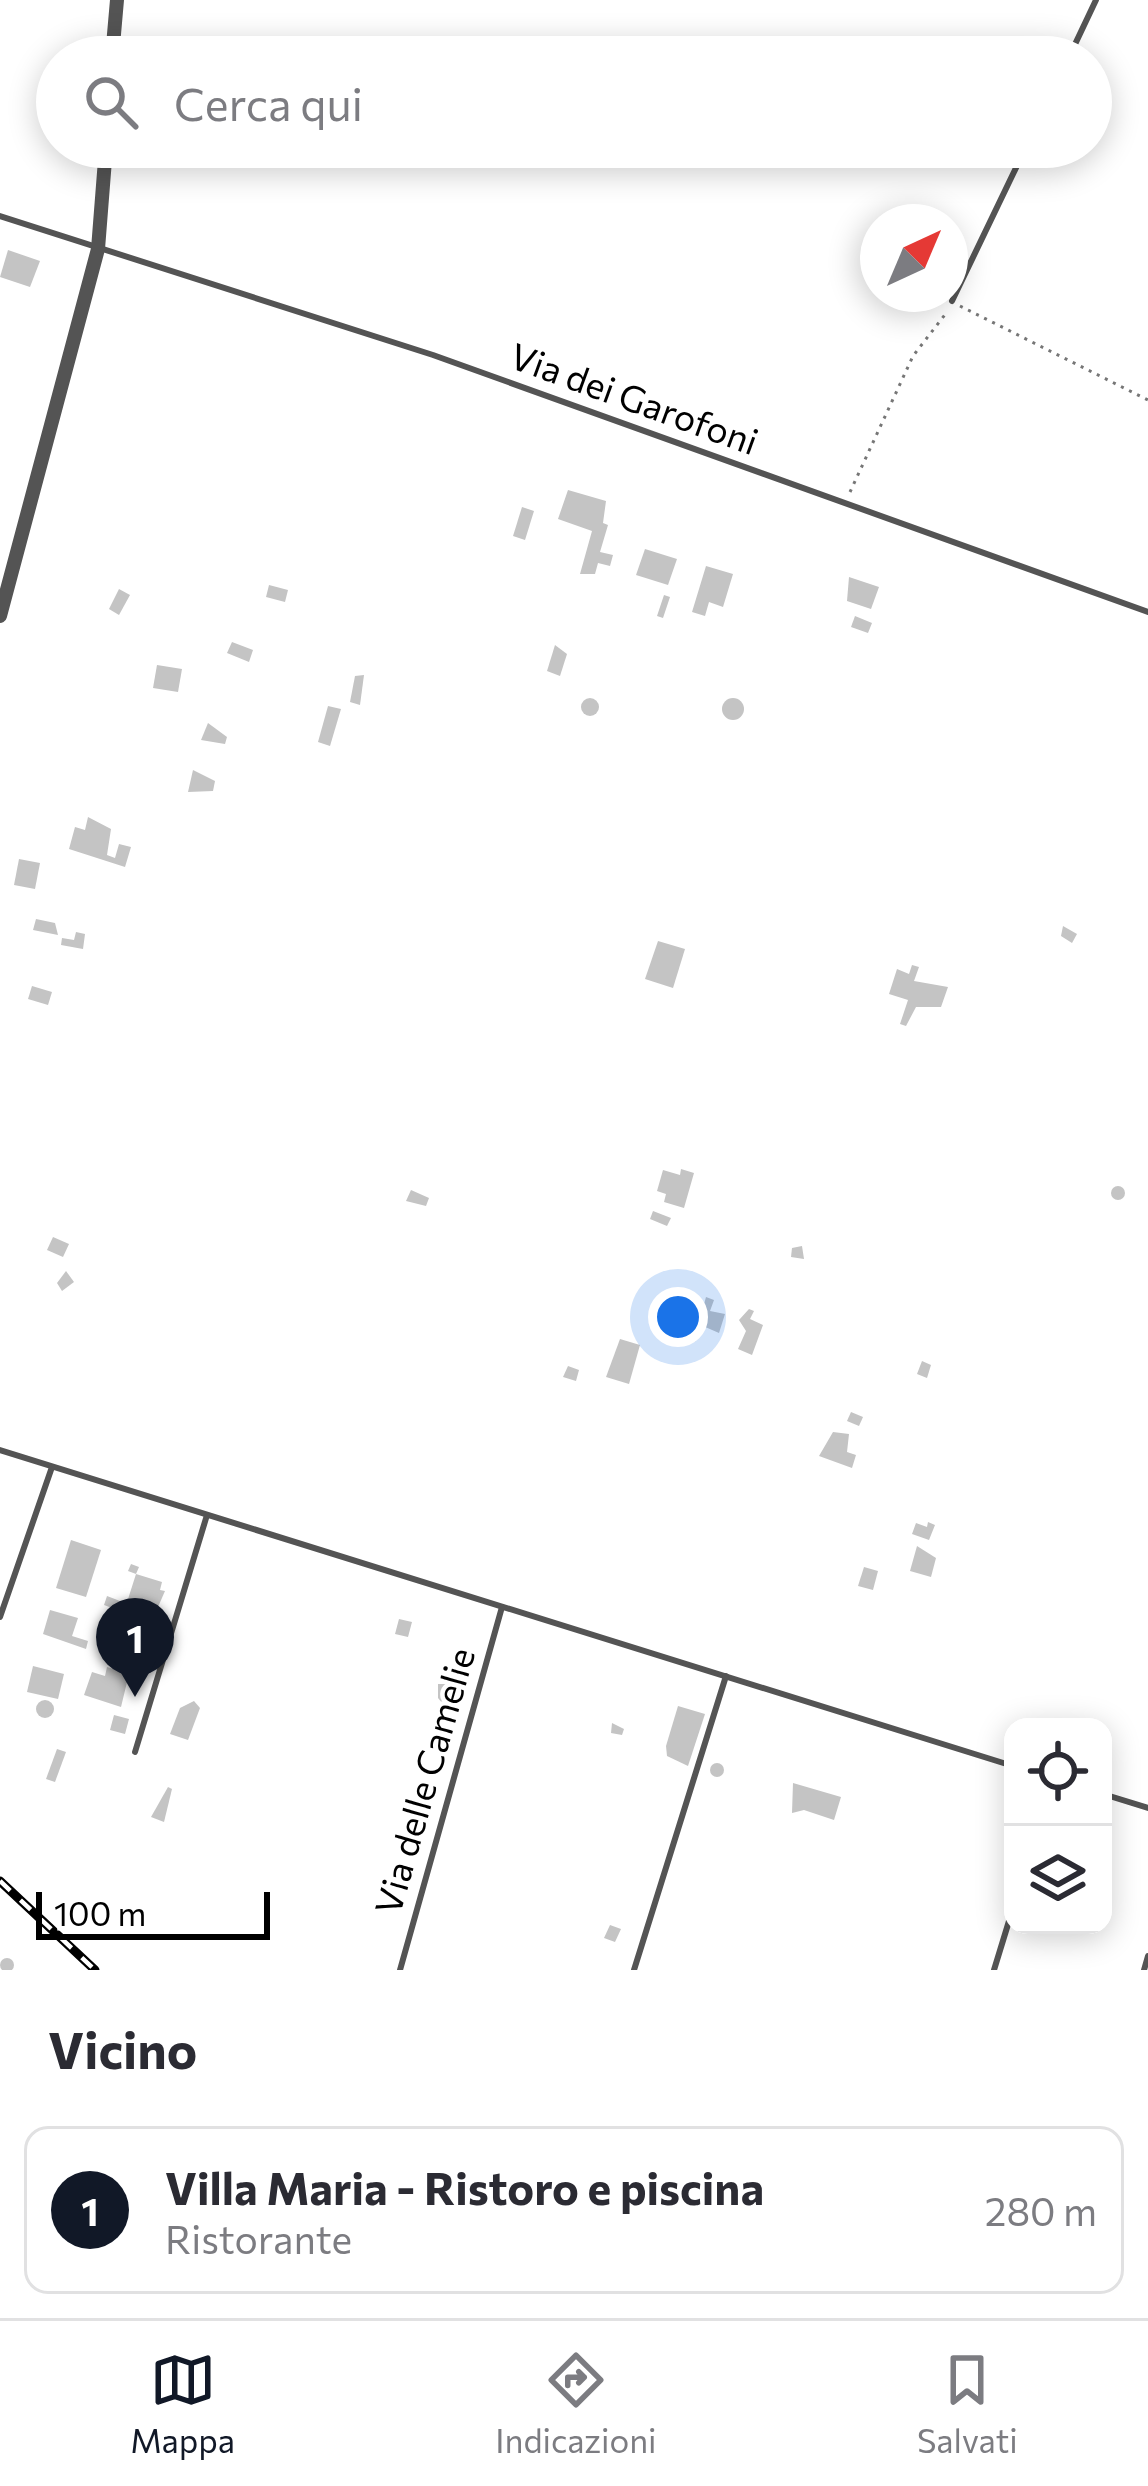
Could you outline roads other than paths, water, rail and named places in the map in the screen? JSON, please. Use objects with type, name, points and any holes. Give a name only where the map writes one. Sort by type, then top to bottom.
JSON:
[{"type":"street","points":[[114,36],[117,0]]},
{"type":"street","points":[[0,616],[98,249],[104,168]]},
{"type":"lane","points":[[1079,36],[1096,0]]},
{"type":"lane","points":[[968,268],[1016,168]]},
{"type":"lane","name":"Via dei Garofoni","points":[[0,216],[434,355],[1148,612]]},
{"type":"lane","name":"Via delle Camelie","points":[[0,1450],[1004,1763]]},
{"type":"lane","points":[[0,1617],[52,1466]]},
{"type":"lane","points":[[135,1752],[207,1515]]},
{"type":"lane","name":"Via delle Camelie","points":[[400,1970],[502,1606]]},
{"type":"lane","points":[[634,1970],[726,1676]]},
{"type":"lane","points":[[1112,1797],[1148,1808]]},
{"type":"lane","points":[[994,1970],[1005,1934]]},
{"type":"lane","points":[[1144,1970],[1148,1956]]},
{"type":"railway","points":[[0,1881],[95,1970]]},
{"type":"place","name":"Villa Maria - Ristoro e piscina","points":[[135,1697]]}]
